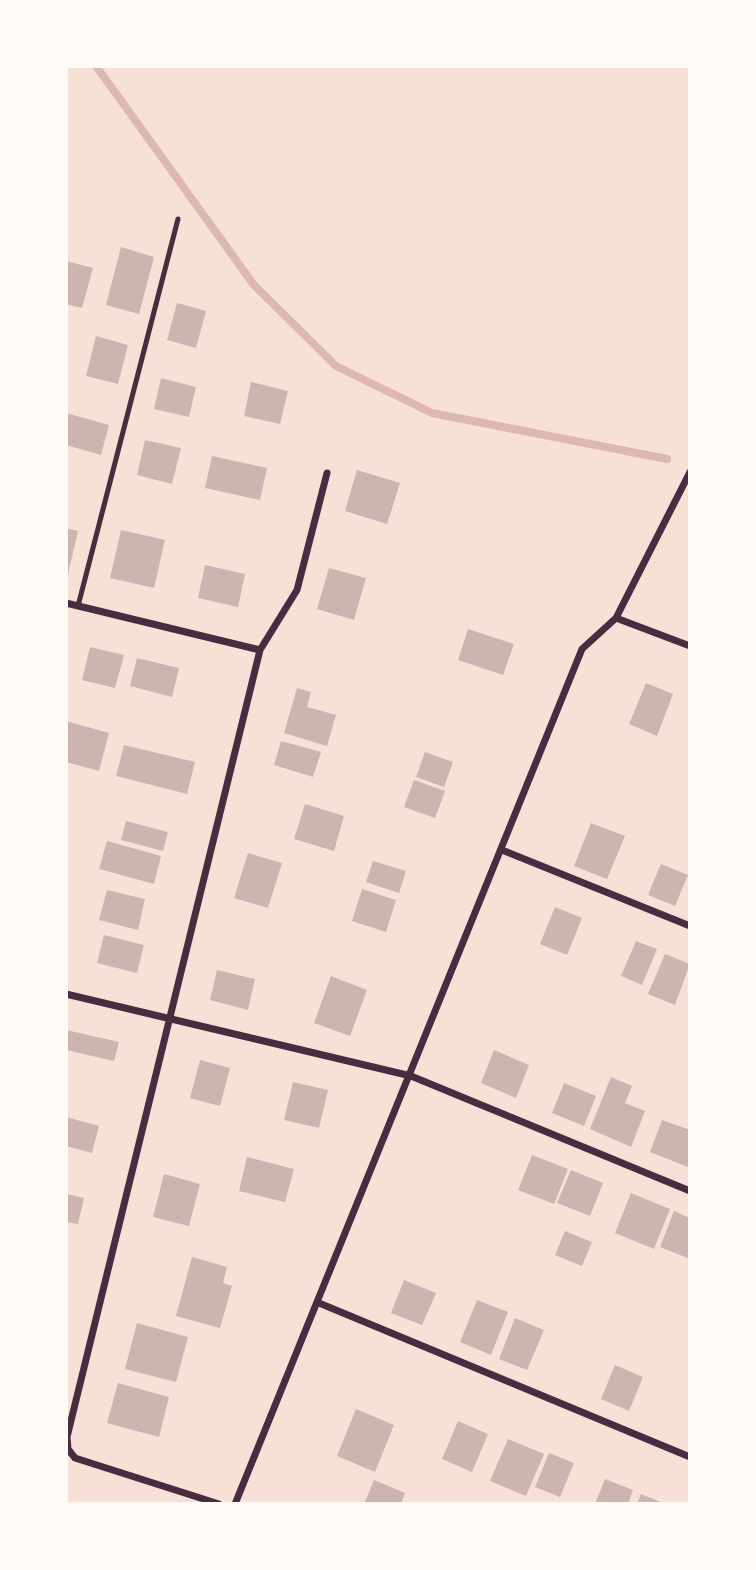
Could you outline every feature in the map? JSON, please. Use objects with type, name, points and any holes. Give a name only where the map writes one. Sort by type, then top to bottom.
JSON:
[{"type":"street","points":[[235,1503],[411,1076],[582,649],[616,618],[690,472]]},
{"type":"street","points":[[219,1503],[75,1458],[68,1449],[67,1437],[260,650],[297,590],[327,473]]},
{"type":"street","points":[[66,603],[260,650]]},
{"type":"street","points":[[616,618],[690,646]]},
{"type":"street","points":[[502,850],[690,926]]},
{"type":"street","points":[[66,994],[411,1076],[690,1191]]},
{"type":"street","points":[[318,1303],[690,1457]]},
{"type":"lane","points":[[78,606],[178,219]]},
{"type":"building","points":[[121,247],[154,257],[139,314],[106,305]]},
{"type":"building","points":[[66,261],[93,268],[82,308],[66,304]]},
{"type":"building","points":[[177,303],[206,311],[196,348],[167,340]]},
{"type":"building","points":[[96,336],[128,345],[118,384],[86,376]]},
{"type":"building","points":[[161,378],[196,387],[189,417],[154,409]]},
{"type":"building","points":[[251,382],[288,391],[280,424],[244,416]]},
{"type":"building","points":[[66,413],[109,425],[101,455],[66,445]]},
{"type":"building","points":[[145,440],[181,448],[172,484],[137,475]]},
{"type":"building","points":[[212,456],[267,468],[260,500],[205,488]]},
{"type":"building","points":[[357,470],[400,483],[387,524],[345,511]]},
{"type":"building","points":[[66,528],[78,531],[68,574],[66,573]]},
{"type":"building","points":[[121,530],[165,540],[154,588],[110,578]]},
{"type":"building","points":[[205,565],[245,574],[238,607],[198,598]]},
{"type":"building","points":[[329,568],[366,578],[354,620],[317,609]]},
{"type":"building","points":[[468,629],[514,644],[503,675],[458,660]]},
{"type":"building","points":[[90,647],[124,655],[115,688],[82,680]]},
{"type":"building","points":[[137,658],[179,668],[172,697],[130,686]]},
{"type":"building","points":[[646,683],[673,694],[657,736],[629,724]]},
{"type":"building","points":[[297,688],[311,692],[307,707],[336,715],[327,746],[284,733]]},
{"type":"building","points":[[66,721],[109,733],[99,771],[66,762]]},
{"type":"building","points":[[281,741],[321,752],[313,777],[274,765]]},
{"type":"building","points":[[124,745],[195,762],[187,794],[116,776]]},
{"type":"building","points":[[425,752],[453,762],[444,787],[416,777]]},
{"type":"building","points":[[414,780],[445,791],[435,818],[404,807]]},
{"type":"building","points":[[305,804],[344,816],[334,851],[294,839]]},
{"type":"building","points":[[126,821],[168,832],[163,851],[121,840]]},
{"type":"building","points":[[591,823],[625,836],[607,879],[574,866]]},
{"type":"building","points":[[107,841],[161,856],[154,884],[99,869]]},
{"type":"building","points":[[248,853],[282,863],[268,908],[234,898]]},
{"type":"building","points":[[373,861],[406,871],[399,893],[366,882]]},
{"type":"building","points":[[661,864],[688,875],[675,906],[648,895]]},
{"type":"building","points":[[362,889],[396,900],[386,932],[352,921]]},
{"type":"building","points":[[107,890],[145,899],[138,930],[99,920]]},
{"type":"building","points":[[555,907],[582,918],[567,955],[540,944]]},
{"type":"building","points":[[104,935],[144,945],[137,973],[97,963]]},
{"type":"building","points":[[636,941],[657,949],[642,985],[621,976]]},
{"type":"building","points":[[665,954],[690,964],[675,1005],[648,994]]},
{"type":"building","points":[[217,970],[255,979],[248,1010],[210,1000]]},
{"type":"building","points":[[331,976],[367,990],[350,1036],[314,1023]]},
{"type":"building","points":[[66,1030],[119,1042],[114,1061],[66,1050]]},
{"type":"building","points":[[494,1050],[529,1065],[516,1098],[481,1083]]},
{"type":"building","points":[[200,1060],[230,1068],[220,1106],[190,1098]]},
{"type":"building","points":[[611,1077],[632,1086],[625,1103],[645,1111],[631,1147],[590,1129]]},
{"type":"building","points":[[293,1082],[328,1090],[319,1128],[284,1120]]},
{"type":"building","points":[[564,1083],[596,1096],[584,1126],[552,1113]]},
{"type":"building","points":[[66,1117],[99,1126],[92,1153],[66,1146]]},
{"type":"building","points":[[662,1120],[690,1130],[688,1167],[650,1152]]},
{"type":"building","points":[[532,1155],[568,1169],[554,1204],[518,1190]]},
{"type":"building","points":[[247,1157],[294,1169],[285,1202],[239,1191]]},
{"type":"building","points":[[571,1170],[603,1183],[590,1216],[557,1203]]},
{"type":"building","points":[[164,1174],[200,1184],[189,1226],[153,1217]]},
{"type":"building","points":[[631,1193],[670,1209],[654,1249],[615,1233]]},
{"type":"building","points":[[66,1194],[84,1198],[78,1224],[66,1222]]},
{"type":"building","points":[[674,1211],[690,1218],[690,1259],[660,1247]]},
{"type":"building","points":[[565,1231],[592,1242],[582,1266],[555,1255]]},
{"type":"building","points":[[192,1257],[227,1267],[223,1283],[232,1286],[220,1328],[176,1316]]},
{"type":"building","points":[[404,1280],[436,1293],[422,1325],[391,1313]]},
{"type":"building","points":[[477,1300],[508,1312],[491,1355],[460,1342]]},
{"type":"building","points":[[515,1318],[544,1330],[527,1370],[499,1359]]},
{"type":"building","points":[[137,1323],[188,1337],[176,1382],[125,1369]]},
{"type":"building","points":[[615,1365],[643,1377],[629,1411],[601,1399]]},
{"type":"building","points":[[118,1383],[169,1397],[159,1437],[107,1423]]},
{"type":"building","points":[[356,1409],[394,1425],[375,1472],[337,1456]]},
{"type":"building","points":[[458,1421],[488,1434],[472,1472],[442,1459]]},
{"type":"building","points":[[508,1439],[544,1454],[526,1496],[490,1481]]},
{"type":"building","points":[[549,1453],[574,1463],[560,1497],[535,1487]]},
{"type":"building","points":[[605,1479],[633,1490],[628,1504],[595,1504]]},
{"type":"building","points":[[374,1480],[405,1493],[401,1504],[364,1504]]},
{"type":"building","points":[[641,1494],[663,1503],[663,1504],[637,1504]]},
{"type":"waterway","points":[[96,66],[254,285],[336,366],[432,413],[667,459]]}]
